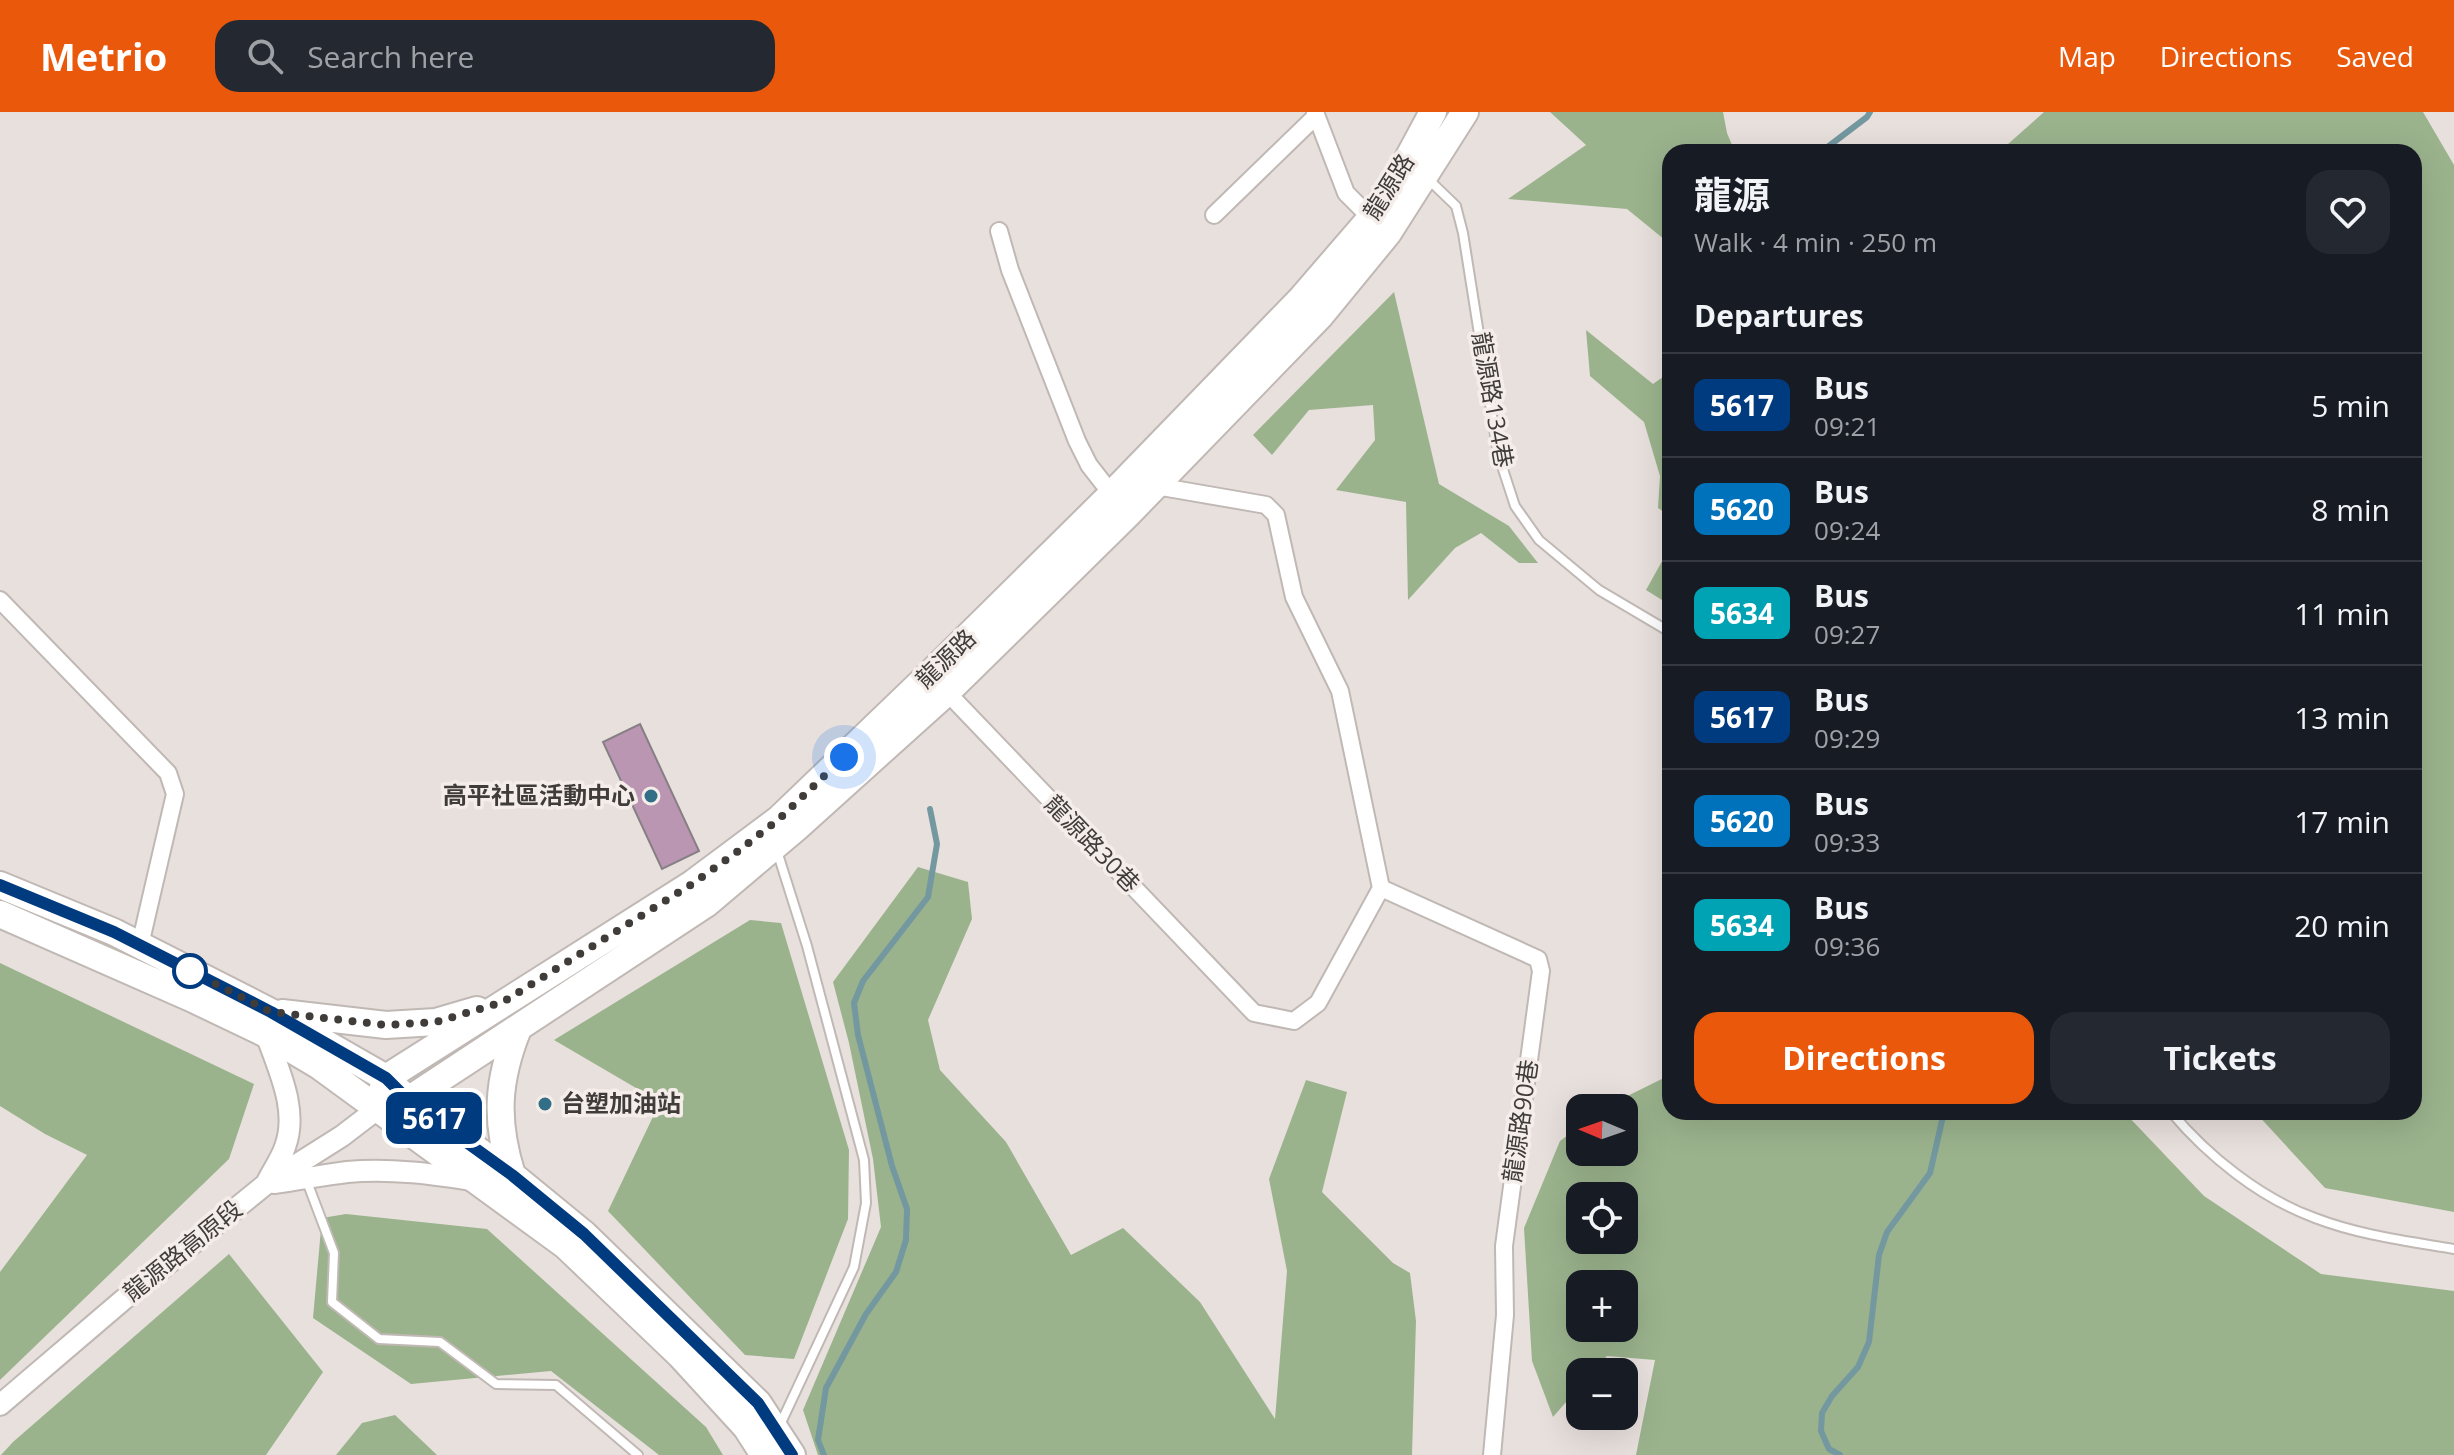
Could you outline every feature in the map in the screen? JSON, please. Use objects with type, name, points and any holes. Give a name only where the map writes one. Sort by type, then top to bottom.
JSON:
[{"type":"main road","name":"龍源路","points":[[1415,170],[1433,112]]},
{"type":"main road","points":[[376,1110],[408,1100],[518,1029],[706,904],[775,846],[1120,505],[1156,486],[1320,316],[1415,170],[1465,112]]},
{"type":"main road","name":"龍源路","points":[[1120,505],[1253,351],[1379,226]]},
{"type":"main road","name":"龍源路","points":[[386,1078],[692,884],[737,852],[939,683]]},
{"type":"main road","points":[[0,885],[140,945],[268,1023],[376,1110],[566,1246],[669,1344],[746,1427],[764,1455]]},
{"type":"main road","points":[[0,914],[129,970],[268,1023],[386,1078],[408,1100],[512,1175],[584,1234],[758,1403],[792,1455]]},
{"type":"main road","points":[[129,970],[140,945]]},
{"type":"main road","points":[[268,1023],[386,1025],[436,1022],[503,1002]]},
{"type":"main road","points":[[512,1175],[502,1145],[499,1108],[504,1067],[518,1029]]},
{"type":"main road","points":[[376,1110],[386,1078]]},
{"type":"street","points":[[1214,215],[1315,114],[1346,193],[1379,226]]},
{"type":"street","points":[[999,231],[1010,270],[1077,441],[1089,465],[1120,505]]},
{"type":"street","points":[[1156,486],[1266,505],[1276,515],[1294,597],[1340,691],[1381,888]]},
{"type":"street","points":[[0,600],[168,773],[175,794],[140,945]]},
{"type":"street","name":"龍源路30巷","points":[[939,683],[1254,1013],[1294,1021],[1318,1003],[1381,888]]},
{"type":"street","name":"龍源路90巷","points":[[1381,888],[1538,959],[1541,971],[1504,1246],[1505,1315],[1492,1455]]},
{"type":"street","points":[[266,1184],[285,1147],[291,1123],[268,1023]]},
{"type":"street","name":"龍源路高原段","points":[[0,1405],[266,1184],[342,1136],[376,1110]]},
{"type":"street","points":[[266,1184],[349,1172],[424,1173],[480,1182]]},
{"type":"lane","name":"龍源路134巷","points":[[1415,170],[1456,206],[1498,454],[1515,506],[1539,540],[1599,590],[1662,627]]},
{"type":"lane","points":[[775,846],[807,946],[864,1160],[866,1203],[854,1267],[776,1432]]},
{"type":"lane","points":[[2178,1120],[2253,1187],[2313,1218],[2382,1237],[2454,1249]]},
{"type":"lane","points":[[306,1178],[334,1253],[332,1302],[379,1339],[440,1342],[496,1384],[556,1385],[638,1455]]},
{"type":"green space","points":[[1550,112],[1723,112],[1732,144],[1662,144],[1662,237],[1627,209],[1508,199],[1586,145]]},
{"type":"green space","points":[[2044,112],[2423,112],[2454,165],[2454,1212],[2325,1188],[2262,1120],[2422,1120],[2422,144],[2008,144]]},
{"type":"green space","points":[[1394,292],[1439,484],[1509,526],[1538,563],[1519,563],[1481,533],[1455,548],[1408,600],[1406,502],[1336,490],[1375,440],[1373,405],[1309,410],[1272,455],[1253,435]]},
{"type":"green space","points":[[1586,330],[1653,384],[1662,378],[1662,511],[1658,508],[1660,476],[1644,422],[1590,376]]},
{"type":"green space","points":[[1662,561],[1662,600],[1646,590]]},
{"type":"green space","points":[[918,867],[968,882],[972,919],[928,1020],[940,1070],[1006,1142],[1071,1255],[1123,1228],[1200,1302],[1275,1419],[1287,1271],[1269,1179],[1306,1080],[1347,1092],[1322,1192],[1393,1263],[1410,1273],[1416,1321],[1412,1455],[818,1455],[803,1410],[881,1227],[873,1159],[833,982]]},
{"type":"green space","points":[[750,920],[781,923],[849,1150],[848,1219],[794,1359],[745,1355],[608,1211],[660,1102],[554,1040]]},
{"type":"green space","points":[[0,963],[254,1084],[229,1159],[0,1380],[0,1272],[87,1155],[0,1106]]},
{"type":"green space","points":[[1662,1079],[1662,1120],[2132,1120],[2204,1196],[2321,1274],[2454,1291],[2454,1455],[1636,1455],[1655,1360],[1607,1356],[1566,1358],[1566,1402],[1553,1417],[1532,1361],[1524,1228],[1560,1141],[1566,1136],[1566,1166],[1638,1166],[1638,1094],[1631,1094]]},
{"type":"green space","points":[[346,1214],[487,1229],[706,1427],[723,1455],[659,1455],[551,1371],[411,1384],[313,1318],[322,1218]]},
{"type":"green space","points":[[229,1254],[323,1372],[266,1455],[1,1455],[13,1442]]},
{"type":"green space","points":[[395,1415],[437,1455],[336,1455],[362,1423]]},
{"type":"building","name":"高平社區活動中心","points":[[640,724],[699,851],[662,869],[603,742]]},
{"type":"waterway","points":[[1832,144],[1870,112]]},
{"type":"waterway","points":[[824,1455],[818,1440],[826,1388],[866,1314],[896,1272],[906,1240],[907,1209],[892,1166],[858,1035],[854,1003],[863,981],[928,897],[937,844],[930,809]]},
{"type":"waterway","points":[[1840,1455],[1829,1449],[1821,1431],[1822,1413],[1832,1396],[1858,1367],[1869,1342],[1879,1255],[1887,1232],[1930,1173],[1942,1120]]},
{"type":"bus line","name":"5617","points":[[0,885],[114,932],[271,1012],[386,1078],[408,1100],[512,1175],[584,1234],[758,1403],[792,1455]]},
{"type":"place","name":"高平社區活動中心","points":[[651,796]]},
{"type":"place","name":"台塑加油站","points":[[545,1104]]},
{"type":"route","points":[[190,971],[271,1012],[348,1021],[386,1025],[436,1022],[491,1006],[503,1002],[692,884],[779,819],[844,757]]}]
